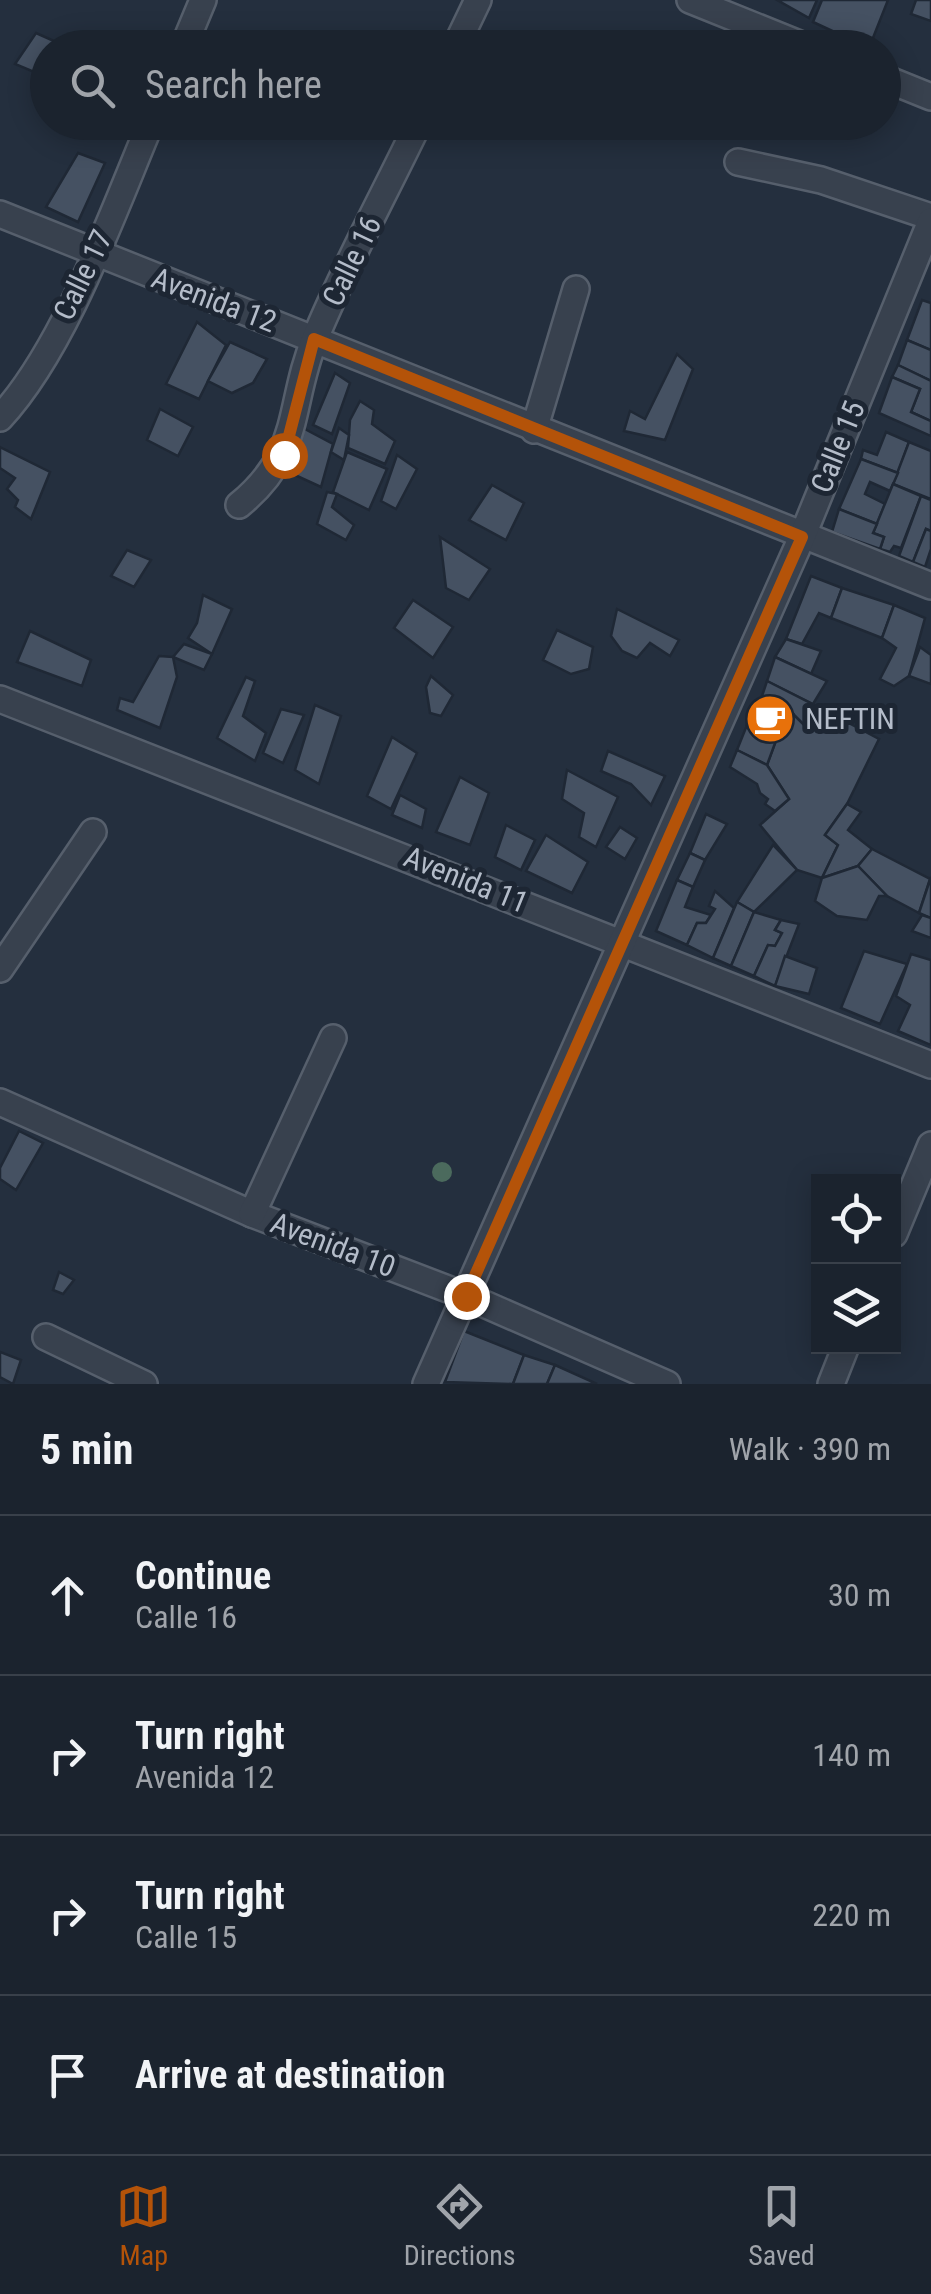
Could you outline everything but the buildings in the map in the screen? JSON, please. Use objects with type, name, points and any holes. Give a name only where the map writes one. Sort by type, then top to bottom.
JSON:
[{"type":"street","points":[[190,30],[202,0]]},
{"type":"street","points":[[464,30],[478,0]]},
{"type":"street","points":[[690,0],[764,30]]},
{"type":"street","points":[[901,85],[931,96]]},
{"type":"street","name":"Calle 17","points":[[0,418],[24,392],[96,254],[144,140]]},
{"type":"street","name":"Calle 16","points":[[239,505],[263,486],[284,455],[314,339],[410,140]]},
{"type":"street","points":[[738,162],[821,180],[931,219]]},
{"type":"street","name":"Avenida 12","points":[[0,214],[931,586]]},
{"type":"street","name":"Calle 15","points":[[426,1384],[802,537],[931,219]]},
{"type":"street","points":[[534,430],[576,290]]},
{"type":"street","name":"Avenida 11","points":[[0,699],[931,1066]]},
{"type":"street","points":[[0,969],[93,832]]},
{"type":"street","points":[[252,1214],[333,1038]]},
{"type":"street","name":"Avenida 10","points":[[0,1102],[252,1214],[466,1296],[667,1384]]},
{"type":"street","points":[[901,1217],[931,1145]]},
{"type":"street","points":[[46,1336],[144,1384]]},
{"type":"street","points":[[831,1384],[843,1354]]},
{"type":"place","name":"NEFTIN","points":[[770,719]]},
{"type":"route","points":[[284,455],[314,339],[802,537],[466,1296]]}]
